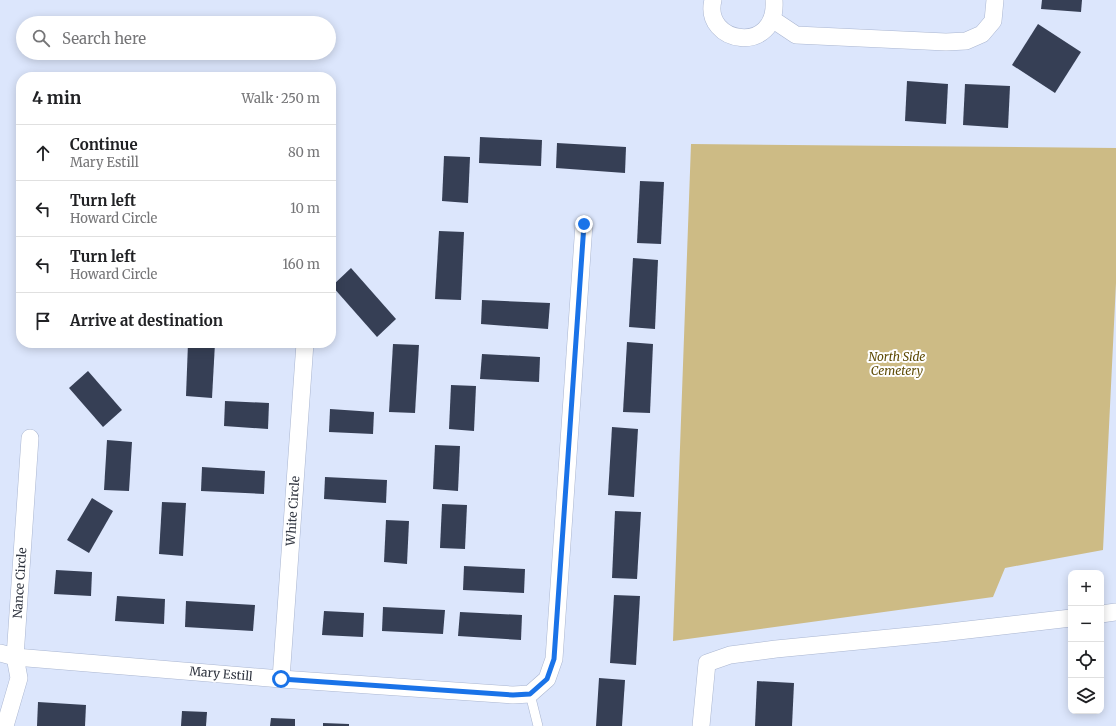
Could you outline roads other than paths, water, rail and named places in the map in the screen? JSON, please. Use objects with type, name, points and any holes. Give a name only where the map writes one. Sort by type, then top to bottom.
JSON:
[{"type":"street","points":[[714,0],[713,13],[716,22],[722,30],[730,36],[740,38],[750,38],[763,31],[772,19],[774,0]]},
{"type":"street","points":[[772,19],[796,35],[946,42],[966,41],[982,34],[993,21],[995,0]]},
{"type":"street","points":[[530,694],[547,679],[554,659],[584,224]]},
{"type":"street","name":"White Circle","points":[[281,679],[304,348]]},
{"type":"street","name":"Nance Circle","points":[[5,726],[20,678],[8,655],[30,438]]},
{"type":"street","points":[[1104,614],[1116,612]]},
{"type":"street","points":[[701,726],[707,663],[730,655],[1068,618]]},
{"type":"street","name":"Mary Estill","points":[[8,655],[281,679],[513,695],[530,694]]},
{"type":"lane","points":[[530,694],[538,726]]},
{"type":"park label","name":"North Side Cemetery","points":[[897,364]]}]
